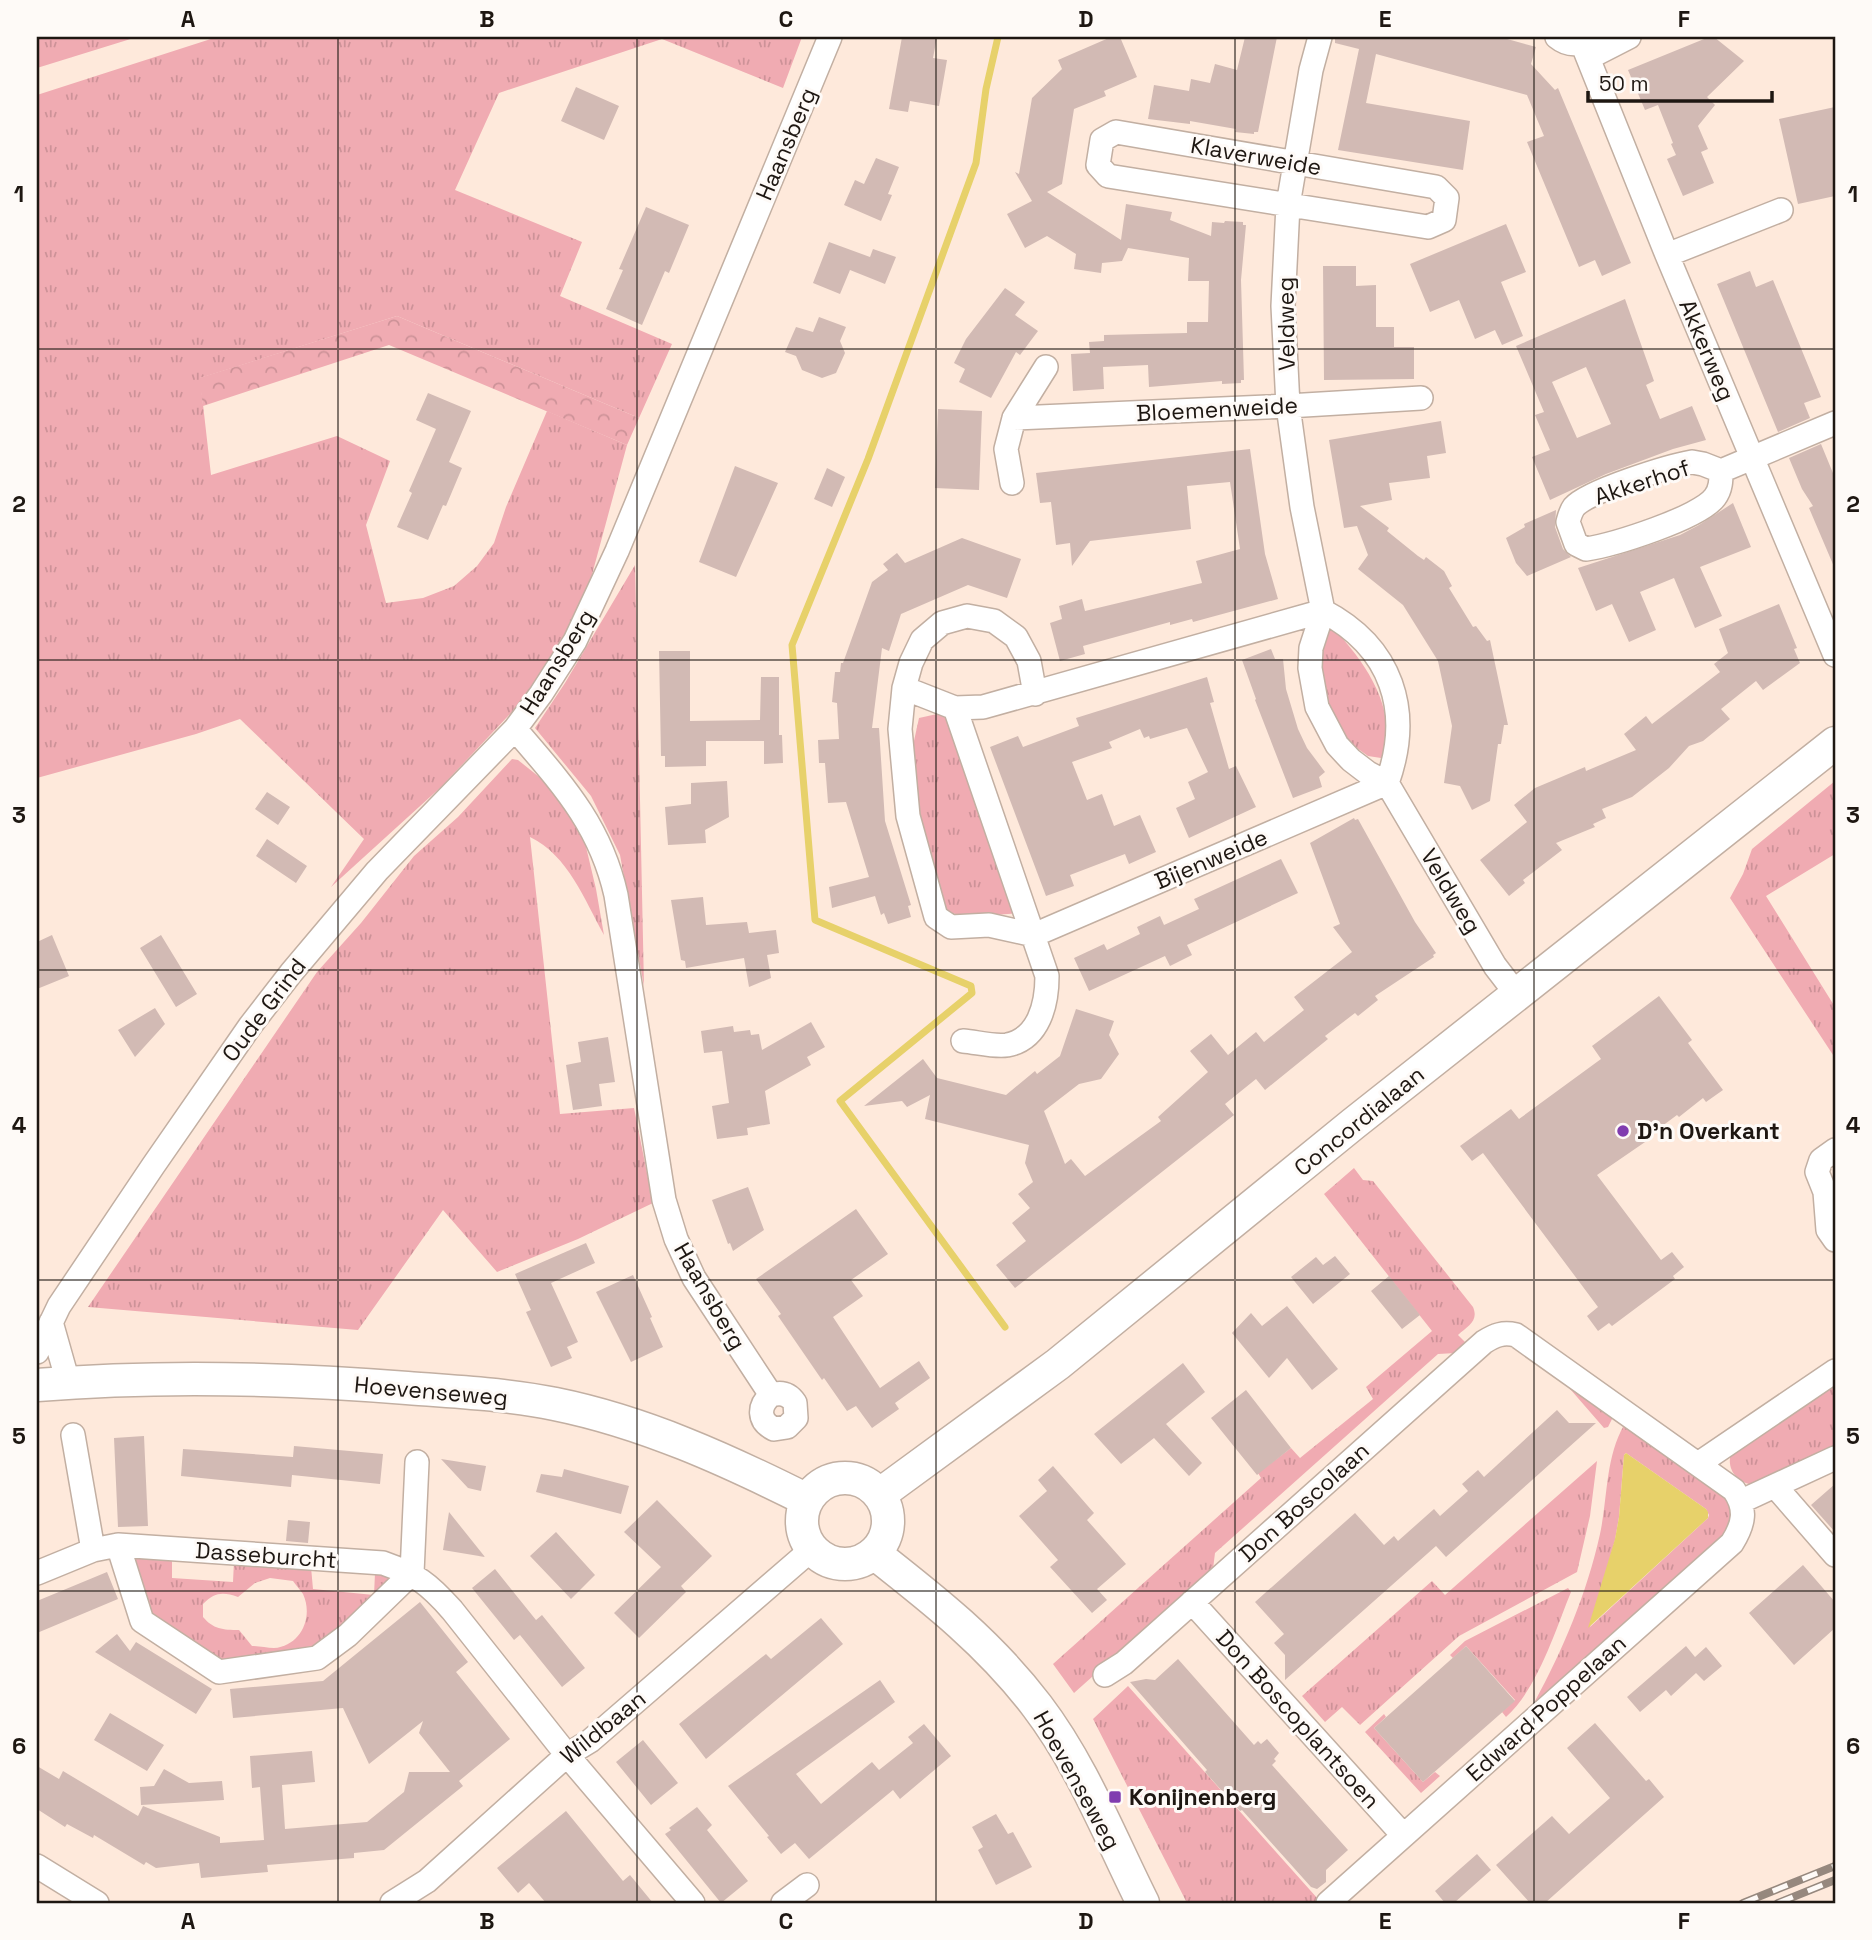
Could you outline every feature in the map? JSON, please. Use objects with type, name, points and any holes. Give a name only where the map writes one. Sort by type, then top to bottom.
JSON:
[{"type":"main road","name":"Concordialaan","points":[[879,1495],[1058,1364],[1353,1124],[1835,743]]},
{"type":"main road","name":"Hoevenseweg","points":[[37,1385],[165,1378],[317,1382],[527,1399],[580,1410],[679,1442],[733,1463],[807,1500]]},
{"type":"main road","points":[[841,1478],[869,1485],[879,1495],[886,1509],[887,1524],[881,1544],[874,1553],[858,1562],[841,1564],[825,1559],[812,1549],[804,1534],[802,1517],[807,1500],[816,1489],[841,1478]]},
{"type":"main road","name":"Hoevenseweg","points":[[874,1553],[968,1629],[1007,1669],[1038,1708],[1074,1765],[1143,1903]]},
{"type":"street","name":"Haansberg","points":[[771,1395],[694,1278],[676,1239],[664,1200],[616,895],[604,852],[584,814],[515,729],[575,641],[601,588],[830,37]]},
{"type":"street","name":"Veldweg","points":[[1320,37],[1311,70],[1288,205],[1283,306],[1288,407],[1301,507],[1323,611],[1311,648],[1310,668],[1317,707],[1325,727],[1337,745],[1368,773],[1387,783],[1495,966],[1518,996]]},
{"type":"street","points":[[1557,37],[1566,44],[1587,46],[1629,37]]},
{"type":"street","name":"Akkerweg","points":[[1587,46],[1668,255],[1835,655]]},
{"type":"street","name":"Klaverweide","points":[[1116,132],[1436,187],[1447,198],[1444,220],[1428,228],[1288,205],[1108,176],[1098,165],[1102,140],[1116,132]]},
{"type":"street","points":[[1668,255],[1781,210]]},
{"type":"street","points":[[1012,483],[1006,449],[1014,418],[1046,367]]},
{"type":"street","name":"Bloemenweide","points":[[1014,418],[1288,407],[1421,398]]},
{"type":"street","name":"Akkerhof","points":[[1721,471],[1721,485],[1715,498],[1649,533],[1586,549],[1576,544],[1571,535],[1568,522],[1573,508],[1582,501],[1626,482],[1692,462],[1721,471],[1835,424]]},
{"type":"street","points":[[904,688],[955,708],[983,708],[1323,611],[1356,632],[1380,661],[1389,678],[1398,709],[1399,742],[1387,783]]},
{"type":"street","points":[[1034,936],[989,925],[951,926],[936,917],[908,816],[900,729],[904,688],[911,663],[922,640],[942,623],[967,616],[994,621],[1016,637],[1029,661],[1035,694]]},
{"type":"street","points":[[955,708],[1047,976],[1047,996],[1037,1025],[1026,1037],[1006,1045],[963,1041]]},
{"type":"street","name":"Oude Grind","points":[[37,1352],[59,1306],[250,1026],[377,871],[515,729]]},
{"type":"street","name":"Bijenweide","points":[[1034,936],[1387,783]]},
{"type":"street","points":[[1835,1150],[1821,1160],[1826,1188],[1828,1230],[1835,1240]]},
{"type":"street","points":[[51,1322],[68,1382]]},
{"type":"street","name":"Don Boscolaan","points":[[1105,1675],[1124,1663],[1484,1342],[1494,1336],[1506,1333],[1516,1335],[1698,1464]]},
{"type":"street","points":[[1835,1371],[1698,1464],[1734,1490],[1742,1501],[1835,1458]]},
{"type":"street","points":[[73,1435],[93,1550]]},
{"type":"street","points":[[118,1545],[142,1621],[219,1672],[317,1658],[348,1635],[412,1573],[417,1462]]},
{"type":"street","points":[[1775,1486],[1835,1555]]},
{"type":"street","name":"Edward Poppelaan","points":[[1328,1903],[1731,1543],[1740,1531],[1742,1501]]},
{"type":"street","name":"Dasseburcht","points":[[37,1573],[93,1550],[118,1545],[383,1563],[412,1573],[432,1588],[567,1755]]},
{"type":"street","name":"Wildbaan","points":[[392,1903],[427,1881],[567,1755],[590,1741],[812,1549]]},
{"type":"street","name":"Don Boscoplantsoen","points":[[1192,1602],[1404,1835]]},
{"type":"street","points":[[567,1755],[693,1903]]},
{"type":"street","points":[[37,1866],[97,1903]]},
{"type":"street","points":[[783,1903],[807,1885]]},
{"type":"green space","points":[[37,37],[137,37],[37,68]]},
{"type":"green space","points":[[217,37],[802,37],[783,88],[662,39],[499,93],[455,190],[582,242],[560,296],[672,344],[639,418],[397,316],[200,378],[211,475],[337,436],[390,461],[366,525],[386,603],[423,598],[454,586],[477,566],[494,543],[506,507],[547,411],[627,445],[583,608],[558,653],[511,713],[441,787],[331,887],[364,839],[240,719],[196,734],[37,778],[37,95]]},
{"type":"green space","points":[[397,316],[639,418],[627,445],[389,345],[203,406],[199,378]]},
{"type":"green space","points":[[635,565],[644,986],[620,855],[591,796],[535,728]]},
{"type":"green space","points":[[1322,617],[1365,667],[1380,697],[1387,728],[1384,756],[1381,758],[1368,756],[1347,741],[1339,730],[1319,683]]},
{"type":"green space","points":[[937,714],[950,718],[1020,913],[966,917],[938,909],[907,773],[919,718]]},
{"type":"green space","points":[[512,759],[518,760],[548,784],[582,830],[604,935],[565,867],[555,855],[530,837],[560,1114],[634,1108],[653,1203],[578,1239],[497,1272],[443,1210],[358,1330],[88,1307],[317,972],[361,923],[414,856],[458,817]]},
{"type":"green space","points":[[1835,781],[1835,854],[1766,896],[1835,1007],[1835,1058],[1730,898],[1752,849]]},
{"type":"green space","points":[[1354,1168],[1363,1180],[1373,1181],[1473,1307],[1474,1320],[1458,1335],[1466,1343],[1456,1353],[1438,1354],[1215,1553],[1213,1569],[1074,1693],[1053,1664],[1261,1478],[1258,1473],[1291,1448],[1300,1458],[1373,1399],[1366,1387],[1432,1331],[1324,1194]]},
{"type":"green space","points":[[1835,1380],[1835,1449],[1754,1485],[1734,1474],[1730,1464],[1731,1453]]},
{"type":"green space","points":[[1564,1382],[1613,1417],[1608,1427],[1604,1428]]},
{"type":"green space","points":[[1624,1425],[1726,1499],[1732,1515],[1727,1532],[1534,1703],[1555,1663],[1588,1578],[1600,1534],[1610,1465]],"holes":[[[1626,1453],[1706,1509],[1708,1518],[1590,1627],[1615,1540],[1624,1455]]]},
{"type":"green space","points":[[1597,1461],[1590,1516],[1577,1572],[1459,1636],[1360,1725],[1342,1707],[1325,1722],[1302,1696],[1432,1581],[1445,1595]]},
{"type":"green space","points":[[124,1555],[172,1557],[172,1578],[233,1582],[234,1561],[311,1567],[313,1589],[374,1595],[375,1573],[403,1582],[316,1655],[217,1663],[143,1614]],"holes":[[[270,1578],[293,1581],[306,1603],[306,1621],[298,1636],[283,1646],[252,1646],[239,1630],[219,1628],[203,1617],[203,1604],[215,1595],[238,1597],[255,1583]]]},
{"type":"green space","points":[[1568,1588],[1571,1592],[1536,1675],[1506,1717],[1502,1712],[1515,1700],[1466,1646],[1453,1658],[1450,1655],[1465,1641]]},
{"type":"green space","points":[[1128,1686],[1318,1899],[1313,1903],[1187,1903],[1093,1719]]},
{"type":"green space","points":[[1384,1714],[1386,1717],[1374,1728],[1423,1782],[1435,1772],[1440,1776],[1421,1793],[1365,1732]]},
{"type":"shaded area","points":[[1626,1453],[1706,1509],[1708,1518],[1588,1628],[1615,1539]]},
{"type":"building","points":[[902,37],[937,37],[933,58],[947,60],[939,106],[910,101],[908,112],[889,109]]},
{"type":"building","points":[[1111,37],[1120,37],[1137,77],[1104,91],[1106,96],[1074,109],[1062,184],[1047,192],[1121,240],[1126,204],[1172,212],[1170,220],[1211,236],[1212,222],[1243,222],[1243,225],[1246,225],[1241,280],[1244,380],[1241,380],[1241,383],[1222,384],[1222,381],[1149,387],[1148,365],[1103,367],[1104,389],[1073,391],[1071,354],[1090,353],[1089,342],[1104,341],[1104,335],[1187,333],[1187,322],[1208,322],[1209,281],[1188,281],[1189,258],[1128,248],[1122,261],[1102,263],[1101,273],[1074,269],[1076,254],[1047,236],[1025,248],[1007,214],[1032,201],[1015,172],[1019,174],[1032,98],[1062,69],[1058,60]]},
{"type":"building","points":[[1245,37],[1277,37],[1258,132],[1235,132],[1236,129],[1190,121],[1190,124],[1148,119],[1154,85],[1189,91],[1191,79],[1210,83],[1215,64],[1237,70]]},
{"type":"building","points":[[1335,37],[1500,37],[1536,47],[1531,64],[1555,90],[1558,88],[1631,263],[1602,276],[1595,260],[1579,267],[1527,142],[1544,136],[1527,95],[1376,54],[1366,103],[1470,121],[1463,170],[1338,150],[1359,49],[1335,43]]},
{"type":"building","points":[[1714,37],[1744,61],[1707,97],[1715,105],[1698,126],[1708,149],[1701,152],[1714,183],[1683,196],[1667,159],[1676,155],[1658,105],[1645,110],[1628,70]]},
{"type":"building","points":[[576,87],[619,106],[604,140],[561,121]]},
{"type":"building","points":[[1835,107],[1835,196],[1798,204],[1779,119]]},
{"type":"building","points":[[876,158],[899,167],[888,194],[892,195],[881,221],[844,205],[855,180],[864,184]]},
{"type":"building","points":[[646,207],[689,225],[669,273],[665,271],[642,325],[606,309],[623,270],[619,269]]},
{"type":"building","points":[[1506,224],[1526,272],[1501,282],[1523,336],[1502,345],[1495,330],[1475,339],[1459,300],[1430,312],[1410,264]]},
{"type":"building","points":[[829,242],[870,257],[873,249],[896,257],[885,284],[850,270],[840,294],[813,283]]},
{"type":"building","points":[[1323,266],[1356,266],[1356,286],[1376,285],[1376,327],[1394,327],[1394,347],[1414,347],[1414,379],[1324,380]]},
{"type":"building","points":[[1750,271],[1756,287],[1773,280],[1821,397],[1804,403],[1810,418],[1778,432],[1717,284]]},
{"type":"building","points":[[1005,288],[1025,302],[1015,315],[1038,331],[1020,355],[1016,352],[991,398],[959,382],[965,369],[954,363],[966,339]]},
{"type":"building","points":[[1625,299],[1654,381],[1646,385],[1660,419],[1692,406],[1706,440],[1673,449],[1606,474],[1550,500],[1532,457],[1550,450],[1535,415],[1544,412],[1516,346]],"holes":[[[1586,367],[1611,424],[1577,438],[1552,382]]]},
{"type":"building","points":[[819,317],[846,327],[840,341],[845,353],[836,373],[822,378],[802,370],[796,356],[785,352],[796,327],[813,332]]},
{"type":"building","points":[[428,393],[471,411],[449,462],[462,468],[428,540],[397,527],[412,493],[409,491],[436,429],[416,420]]},
{"type":"building","points":[[938,409],[982,411],[979,490],[935,488]]},
{"type":"building","points":[[1441,421],[1446,453],[1427,456],[1430,478],[1389,483],[1392,500],[1360,506],[1389,528],[1387,531],[1418,556],[1424,560],[1426,557],[1444,571],[1452,586],[1449,588],[1473,627],[1476,626],[1487,641],[1490,640],[1508,725],[1504,725],[1501,744],[1498,744],[1490,801],[1472,810],[1460,786],[1444,783],[1452,726],[1438,661],[1403,605],[1358,569],[1368,555],[1357,526],[1344,528],[1329,440]]},
{"type":"building","points":[[1821,444],[1835,478],[1835,569],[1809,508],[1813,506],[1802,489],[1789,458]]},
{"type":"building","points":[[1250,449],[1265,554],[1278,599],[1193,622],[1192,619],[1170,625],[1170,622],[1083,646],[1085,654],[1060,661],[1050,623],[1062,619],[1059,606],[1082,599],[1085,611],[1202,583],[1196,561],[1240,549],[1230,482],[1187,486],[1191,529],[1090,541],[1072,566],[1070,543],[1056,545],[1051,502],[1040,503],[1036,473]]},
{"type":"building","points":[[735,466],[778,483],[736,577],[699,562]]},
{"type":"building","points":[[827,468],[845,477],[832,507],[814,499]]},
{"type":"building","points":[[1733,503],[1751,547],[1700,567],[1722,616],[1695,628],[1674,578],[1640,592],[1656,630],[1629,642],[1612,604],[1596,611],[1578,568],[1680,535]]},
{"type":"building","points":[[1556,510],[1555,527],[1563,549],[1571,557],[1527,576],[1516,563],[1506,538],[1525,527],[1524,524]]},
{"type":"building","points":[[962,538],[1021,559],[1007,598],[968,585],[901,614],[889,651],[882,648],[872,728],[879,728],[885,821],[911,905],[908,906],[911,917],[888,924],[884,913],[881,915],[875,896],[832,908],[829,887],[869,877],[846,802],[828,803],[825,763],[819,763],[818,740],[839,739],[837,703],[832,702],[835,672],[840,672],[872,582],[888,570],[883,564],[897,553],[905,563]]},
{"type":"building","points":[[1779,604],[1797,648],[1794,649],[1800,663],[1763,690],[1756,681],[1721,709],[1730,719],[1703,741],[1689,746],[1669,768],[1632,797],[1602,809],[1606,818],[1593,824],[1595,827],[1556,843],[1562,850],[1523,880],[1525,883],[1509,896],[1480,860],[1527,822],[1514,805],[1535,788],[1636,750],[1624,734],[1646,716],[1652,724],[1720,672],[1714,664],[1728,653],[1719,629]]},
{"type":"building","points":[[1271,649],[1275,659],[1283,659],[1286,689],[1298,729],[1307,748],[1325,772],[1319,777],[1322,787],[1293,798],[1242,660]]},
{"type":"building","points":[[659,651],[690,651],[690,721],[760,720],[761,677],[779,677],[779,735],[782,735],[783,763],[764,764],[764,741],[706,741],[706,766],[665,767],[665,756],[661,756]]},
{"type":"building","points":[[1207,677],[1214,702],[1210,703],[1229,769],[1236,766],[1256,807],[1189,838],[1176,808],[1195,799],[1188,782],[1208,772],[1187,728],[1150,739],[1149,736],[1144,738],[1140,729],[1109,742],[1112,748],[1072,762],[1087,800],[1102,794],[1114,826],[1140,815],[1156,852],[1129,864],[1125,854],[1070,875],[1074,886],[1046,896],[990,747],[1018,736],[1023,747],[1079,726],[1076,718]]},
{"type":"building","points":[[727,781],[729,817],[705,830],[706,843],[668,845],[665,807],[691,804],[691,783]]},
{"type":"building","points":[[267,792],[290,807],[278,825],[255,809]]},
{"type":"building","points":[[1354,818],[1358,819],[1415,922],[1436,953],[1434,957],[1375,996],[1378,1000],[1358,1016],[1355,1013],[1325,1036],[1328,1039],[1265,1090],[1256,1079],[1225,1104],[1234,1115],[1015,1288],[996,1265],[1026,1241],[1012,1223],[1030,1208],[1018,1194],[1033,1182],[1025,1163],[1029,1145],[925,1119],[930,1095],[907,1107],[902,1101],[864,1106],[923,1059],[937,1078],[1006,1095],[1035,1071],[1037,1074],[1060,1056],[1076,1009],[1114,1021],[1109,1035],[1119,1054],[1101,1079],[1079,1084],[1044,1111],[1065,1164],[1071,1159],[1085,1176],[1161,1121],[1158,1117],[1208,1072],[1190,1051],[1211,1034],[1228,1055],[1256,1032],[1264,1042],[1304,1010],[1294,997],[1352,952],[1333,927],[1340,924],[1310,843]]},
{"type":"building","points":[[267,839],[307,866],[296,883],[256,856]]},
{"type":"building","points":[[1281,859],[1298,893],[1187,945],[1192,955],[1170,966],[1165,956],[1089,991],[1074,958],[1104,944],[1107,950],[1140,934],[1137,927],[1160,916],[1164,925],[1199,909],[1194,899]]},
{"type":"building","points":[[703,897],[706,925],[747,922],[749,933],[776,930],[779,953],[767,955],[771,978],[749,987],[744,958],[686,968],[685,961],[681,960],[671,900]]},
{"type":"building","points":[[52,935],[69,976],[37,989],[37,942]]},
{"type":"building","points":[[161,935],[197,994],[176,1007],[140,948]]},
{"type":"building","points":[[1659,996],[1692,1040],[1688,1043],[1723,1090],[1706,1102],[1703,1098],[1679,1117],[1677,1115],[1646,1138],[1648,1140],[1597,1175],[1661,1260],[1672,1252],[1684,1267],[1673,1276],[1675,1279],[1612,1326],[1609,1323],[1598,1331],[1587,1316],[1598,1307],[1483,1153],[1472,1161],[1460,1146],[1511,1109],[1519,1119],[1601,1059],[1592,1046]]},
{"type":"building","points":[[155,1008],[165,1024],[135,1057],[118,1030]]},
{"type":"building","points":[[811,1022],[825,1047],[807,1057],[811,1065],[765,1091],[770,1124],[747,1128],[748,1135],[717,1139],[712,1106],[729,1103],[722,1051],[704,1053],[701,1031],[733,1026],[734,1032],[750,1030],[751,1035],[759,1034],[762,1050]]},
{"type":"building","points":[[608,1037],[615,1082],[599,1084],[602,1106],[573,1110],[566,1065],[581,1062],[578,1042]]},
{"type":"building","points":[[748,1187],[764,1230],[733,1251],[712,1200]]},
{"type":"building","points":[[856,1209],[888,1254],[851,1280],[863,1296],[833,1317],[880,1388],[919,1361],[930,1378],[895,1403],[899,1409],[872,1428],[856,1406],[847,1411],[824,1378],[822,1380],[756,1279]]},
{"type":"building","points":[[586,1243],[595,1263],[551,1283],[578,1342],[567,1347],[572,1358],[551,1367],[526,1312],[531,1310],[515,1274]]},
{"type":"building","points":[[1335,1256],[1350,1274],[1313,1304],[1291,1277],[1316,1257],[1323,1265]]},
{"type":"building","points":[[633,1275],[663,1347],[631,1362],[596,1292]]},
{"type":"building","points":[[1389,1276],[1420,1315],[1402,1329],[1371,1291]]},
{"type":"building","points":[[1287,1306],[1338,1369],[1312,1390],[1287,1358],[1269,1378],[1232,1333],[1251,1313],[1262,1326]]},
{"type":"building","points":[[1183,1363],[1205,1392],[1166,1424],[1202,1463],[1189,1476],[1154,1438],[1121,1464],[1094,1434]]},
{"type":"building","points":[[1246,1390],[1291,1448],[1257,1475],[1211,1418]]},
{"type":"building","points":[[1557,1410],[1569,1423],[1596,1423],[1446,1557],[1436,1546],[1285,1680],[1285,1655],[1274,1643],[1284,1634],[1255,1602],[1355,1513],[1384,1545],[1394,1536],[1398,1541],[1434,1509],[1440,1516],[1468,1491],[1462,1484],[1478,1470],[1484,1477]]},
{"type":"building","points":[[144,1436],[148,1526],[118,1527],[114,1438]]},
{"type":"building","points":[[294,1446],[383,1454],[380,1484],[292,1475],[291,1487],[181,1476],[183,1449],[293,1457]]},
{"type":"building","points":[[441,1459],[486,1466],[481,1491],[468,1488]]},
{"type":"building","points":[[1053,1466],[1094,1513],[1087,1520],[1126,1564],[1097,1589],[1107,1600],[1092,1613],[1050,1567],[1058,1560],[1019,1516],[1047,1491],[1038,1480]]},
{"type":"building","points":[[564,1469],[629,1486],[621,1514],[536,1492],[541,1474],[562,1477]]},
{"type":"building","points":[[1835,1484],[1835,1532],[1811,1505]]},
{"type":"building","points":[[657,1500],[712,1556],[681,1586],[686,1592],[639,1638],[614,1613],[661,1567],[624,1532]]},
{"type":"building","points":[[449,1512],[485,1557],[443,1550]]},
{"type":"building","points":[[288,1520],[310,1522],[308,1543],[286,1541]]},
{"type":"building","points":[[556,1532],[595,1575],[571,1599],[530,1556]]},
{"type":"building","points":[[1803,1565],[1835,1602],[1835,1628],[1794,1665],[1749,1613]]},
{"type":"building","points":[[495,1569],[536,1620],[542,1615],[585,1668],[562,1687],[520,1635],[514,1640],[472,1588]]},
{"type":"building","points":[[107,1572],[118,1599],[37,1633],[37,1601]]},
{"type":"building","points":[[420,1602],[468,1662],[456,1672],[510,1739],[459,1781],[463,1786],[384,1850],[354,1853],[354,1858],[267,1865],[268,1872],[201,1878],[199,1863],[156,1868],[146,1862],[144,1865],[94,1835],[93,1838],[67,1824],[65,1827],[37,1809],[37,1766],[59,1779],[63,1771],[138,1816],[143,1806],[220,1837],[220,1843],[264,1840],[260,1787],[252,1788],[250,1756],[312,1751],[315,1782],[282,1785],[285,1829],[367,1822],[404,1792],[409,1772],[450,1772],[419,1733],[423,1721],[369,1764],[343,1708],[233,1718],[230,1689],[323,1681]]},
{"type":"building","points":[[821,1618],[843,1644],[706,1759],[679,1724],[766,1654],[771,1659]]},
{"type":"building","points":[[117,1634],[130,1651],[136,1642],[212,1689],[196,1714],[95,1652]]},
{"type":"building","points":[[1466,1646],[1515,1701],[1423,1782],[1374,1728]]},
{"type":"building","points":[[1686,1646],[1695,1657],[1706,1647],[1722,1666],[1704,1681],[1696,1673],[1671,1696],[1666,1690],[1640,1712],[1627,1697]]},
{"type":"building","points":[[1178,1659],[1254,1745],[1267,1739],[1279,1753],[1272,1765],[1348,1850],[1326,1870],[1326,1882],[1317,1889],[1311,1887],[1242,1810],[1240,1811],[1130,1682],[1155,1680]]},
{"type":"building","points":[[880,1680],[895,1702],[796,1774],[821,1804],[872,1762],[879,1770],[913,1743],[908,1737],[924,1724],[951,1756],[900,1799],[893,1790],[809,1859],[795,1843],[781,1854],[728,1786]]},
{"type":"building","points":[[110,1713],[164,1745],[147,1771],[94,1740]]},
{"type":"building","points":[[1595,1723],[1646,1781],[1649,1779],[1664,1797],[1545,1903],[1530,1903],[1496,1865],[1552,1816],[1569,1834],[1610,1798],[1567,1748]]},
{"type":"building","points":[[643,1740],[678,1783],[651,1805],[616,1762]]},
{"type":"building","points":[[164,1769],[189,1783],[222,1781],[224,1800],[141,1805],[140,1787],[154,1786]]},
{"type":"building","points":[[697,1807],[712,1825],[707,1830],[748,1881],[721,1903],[665,1834]]},
{"type":"building","points":[[566,1811],[623,1881],[630,1875],[653,1903],[546,1903],[529,1883],[518,1893],[497,1868]]},
{"type":"building","points":[[996,1814],[1008,1834],[1013,1832],[1032,1867],[996,1885],[978,1850],[983,1847],[972,1827]]},
{"type":"building","points":[[1477,1854],[1491,1870],[1454,1903],[1445,1903],[1435,1891]]},
{"type":"waterway","points":[[998,37],[986,89],[976,163],[868,459],[792,645],[815,920],[971,986],[972,993],[840,1101],[1005,1327]]},
{"type":"railway","points":[[1743,1903],[1835,1866]]},
{"type":"railway","points":[[1778,1903],[1835,1880]]},
{"type":"place","name":"D'n Overkant","points":[[1623,1131]]},
{"type":"place","name":"Konijnenberg","points":[[1115,1797]]}]
